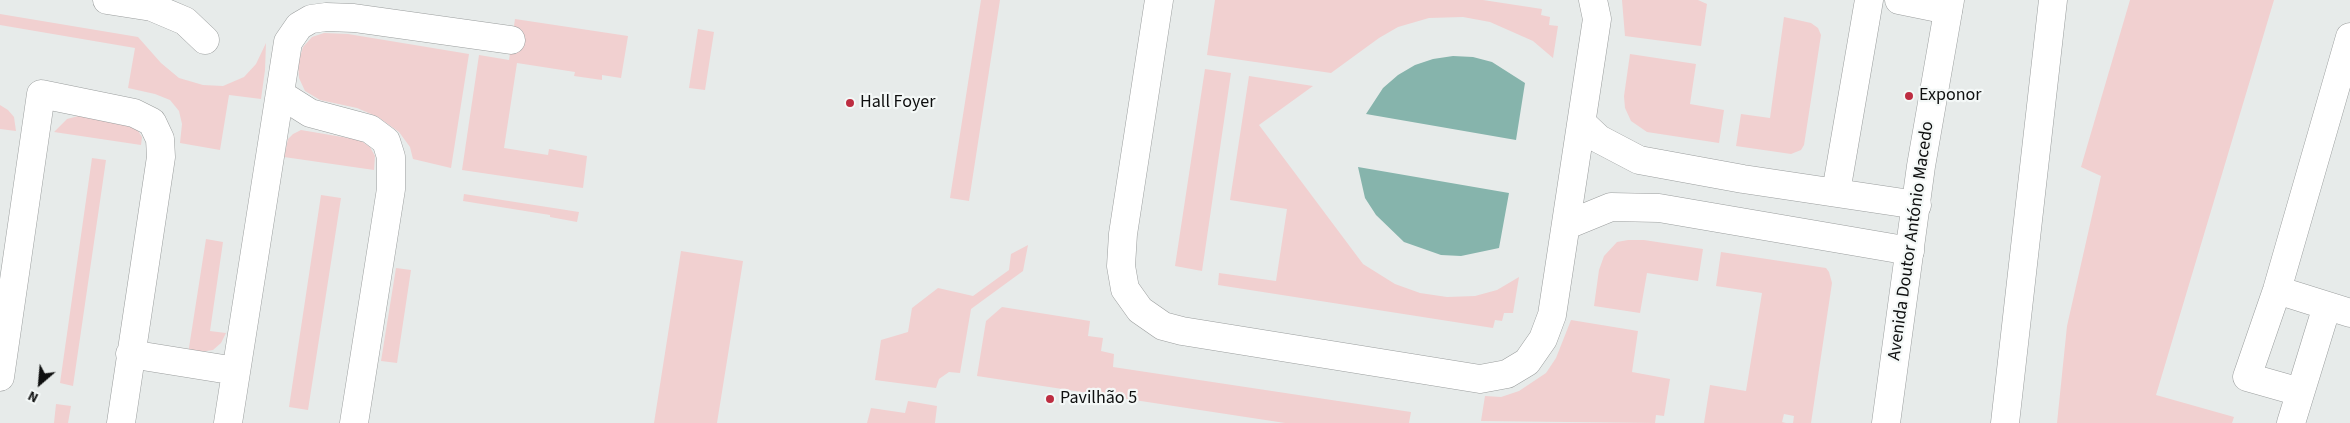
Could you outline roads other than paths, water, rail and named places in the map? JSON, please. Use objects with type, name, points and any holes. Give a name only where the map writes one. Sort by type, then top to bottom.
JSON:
[{"type":"main road","points":[[107,0],[160,11],[185,21],[205,40]]},
{"type":"main road","points":[[1159,0],[1123,234],[1121,266],[1125,289],[1140,310],[1163,326],[1480,379],[1507,374],[1527,362],[1543,339],[1552,315],[1597,19],[1594,0]]},
{"type":"main road","points":[[1836,192],[1869,0]]},
{"type":"main road","points":[[1899,0],[1949,5]]},
{"type":"main road","points":[[2005,423],[2053,0]]},
{"type":"main road","name":"Avenida Doutor António Macedo","points":[[1886,423],[1910,251],[1949,5]]},
{"type":"main road","points":[[228,423],[266,171],[288,42],[299,26],[311,19],[326,17],[354,18],[511,40]]},
{"type":"main road","points":[[2300,392],[2247,377],[2277,290],[2350,37]]},
{"type":"main road","points":[[0,377],[41,94],[134,112],[152,122],[160,139],[161,157],[121,423]]},
{"type":"main road","points":[[280,94],[310,113],[370,129],[386,141],[391,157],[391,189],[354,423]]},
{"type":"main road","points":[[1582,123],[1599,139],[1639,160],[1743,179],[1917,205]]},
{"type":"main road","points":[[1567,225],[1611,207],[1659,208],[1910,251]]},
{"type":"main road","points":[[2277,290],[2338,309],[2300,392],[2291,423]]},
{"type":"main road","points":[[130,354],[236,370]]},
{"type":"place","name":"Exponor","points":[[1909,96]]},
{"type":"place","name":"Hall Foyer","points":[[850,103]]},
{"type":"place","name":"Pavilhão 5","points":[[1050,399]]}]
